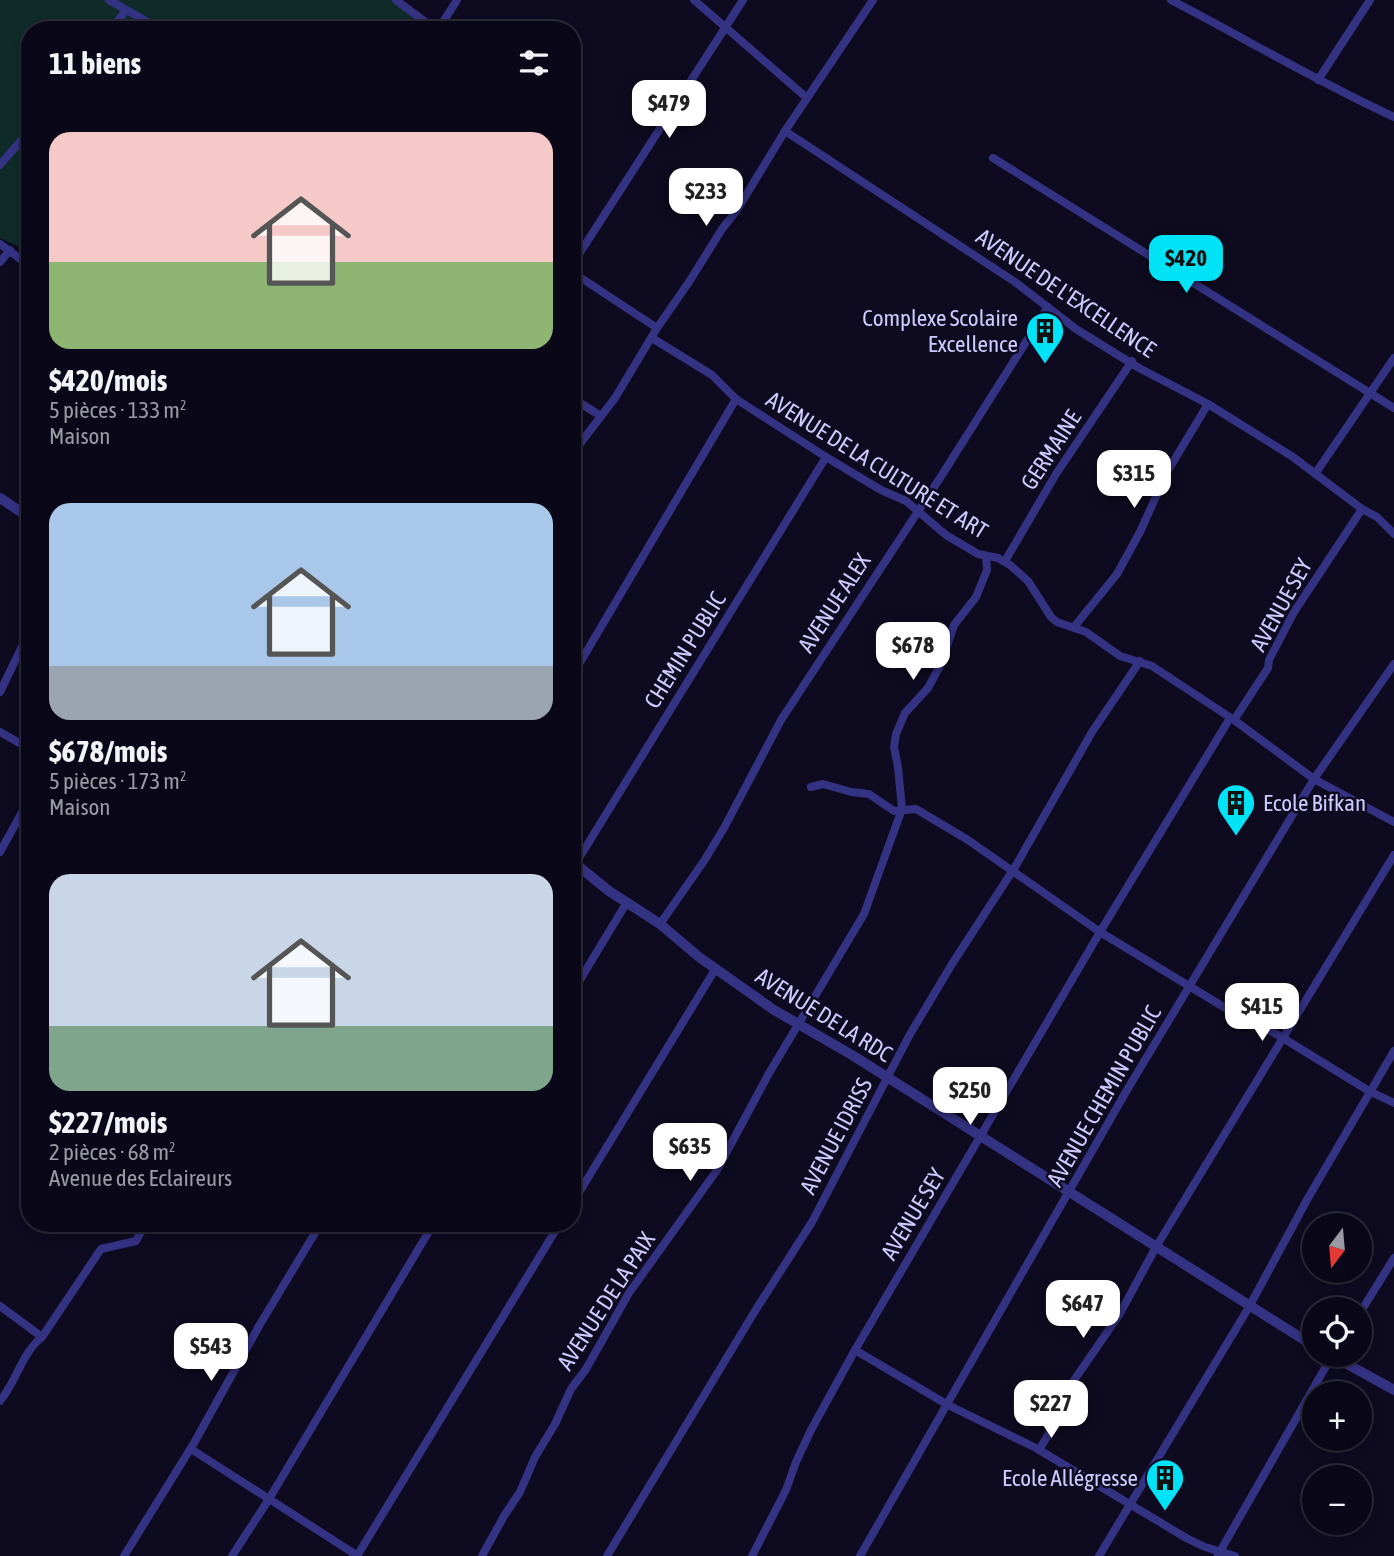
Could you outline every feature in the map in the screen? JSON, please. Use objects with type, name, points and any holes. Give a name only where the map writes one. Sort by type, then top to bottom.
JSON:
[{"type":"street","points":[[109,0],[146,21]]},
{"type":"street","points":[[396,0],[425,21]]},
{"type":"street","points":[[443,21],[457,0]]},
{"type":"street","points":[[694,0],[807,98]]},
{"type":"street","points":[[581,251],[743,0]]},
{"type":"street","points":[[581,442],[622,388],[657,328],[873,0]]},
{"type":"street","points":[[1171,0],[1229,29],[1279,60],[1394,117]]},
{"type":"street","points":[[1318,80],[1370,0]]},
{"type":"street","points":[[118,21],[126,10]]},
{"type":"street","name":"AVENUE DE L'EXCELLENCE","points":[[785,131],[1015,282],[1076,329],[1132,361],[1139,368],[1208,404],[1315,474],[1377,517],[1394,534]]},
{"type":"street","points":[[0,165],[21,140]]},
{"type":"street","points":[[993,158],[1394,408]]},
{"type":"street","points":[[0,244],[21,259]]},
{"type":"street","points":[[0,262],[9,250]]},
{"type":"street","points":[[581,278],[657,328]]},
{"type":"street","name":"AVENUE ALEX","points":[[660,924],[724,828],[781,720],[1048,307]]},
{"type":"street","name":"AVENUE DE LA CULTURE ET ART","points":[[652,338],[712,375],[736,399],[826,457],[881,490],[906,501],[946,535],[986,556],[1004,561],[1028,581],[1051,617],[1063,625],[1074,627],[1096,638],[1120,656],[1140,661],[1163,673],[1314,779],[1394,822]]},
{"type":"street","points":[[1315,474],[1394,358]]},
{"type":"street","name":"GERMAINE","points":[[1004,561],[1056,474],[1132,361]]},
{"type":"street","points":[[581,661],[736,399]]},
{"type":"street","points":[[581,404],[601,416]]},
{"type":"street","points":[[1074,627],[1117,574],[1140,532],[1167,472],[1208,404]]},
{"type":"street","name":"CHEMIN PUBLIC","points":[[581,851],[826,457]]},
{"type":"street","points":[[0,498],[21,512]]},
{"type":"street","name":"AVENUE SEY","points":[[752,1556],[786,1490],[811,1430],[855,1350],[1100,932],[1232,719],[1268,668],[1269,660],[1294,612],[1362,509]]},
{"type":"street","points":[[902,809],[894,747],[897,734],[905,713],[928,688],[941,664],[954,625],[976,597],[987,570],[986,556]]},
{"type":"street","points":[[0,692],[21,649]]},
{"type":"street","name":"AVENUE IDRISS","points":[[607,1556],[812,1222],[889,1079],[909,1036],[1011,871],[1086,741],[1140,661]]},
{"type":"street","name":"AVENUE CHEMIN PUBLIC","points":[[860,1556],[1127,1090],[1314,779],[1394,664]]},
{"type":"street","points":[[0,732],[21,745]]},
{"type":"street","points":[[811,787],[823,784],[870,794],[894,811],[916,809],[989,853],[1100,932],[1227,1009],[1282,1037],[1369,1091],[1394,1102]]},
{"type":"street","name":"AVENUE DE LA PAIX","points":[[482,1556],[503,1516],[520,1492],[571,1389],[586,1369],[629,1293],[717,1170],[798,1024],[864,914],[902,809]]},
{"type":"street","points":[[0,852],[21,814]]},
{"type":"street","points":[[1039,1450],[1054,1425],[1055,1416],[1068,1389],[1119,1315],[1156,1247],[1394,855]]},
{"type":"street","name":"AVENUE DE LA RDC","points":[[581,868],[774,1010],[889,1079],[1302,1339]]},
{"type":"street","points":[[581,978],[627,902]]},
{"type":"street","points":[[581,1189],[716,968]]},
{"type":"street","points":[[1099,1556],[1249,1307],[1308,1198],[1394,1051]]},
{"type":"street","points":[[0,1401],[12,1386],[18,1367],[32,1345],[41,1337],[101,1249],[136,1241],[141,1232]]},
{"type":"street","points":[[124,1556],[191,1449],[259,1326],[316,1232]]},
{"type":"street","points":[[232,1556],[429,1232]]},
{"type":"street","points":[[191,1449],[357,1556],[555,1232]]},
{"type":"street","points":[[1369,1297],[1394,1258]]},
{"type":"street","points":[[0,1307],[41,1337]]},
{"type":"street","points":[[855,1350],[948,1405],[1039,1450],[1188,1539],[1219,1554],[1235,1556]]},
{"type":"street","points":[[1219,1554],[1324,1367]]},
{"type":"street","points":[[1353,1367],[1394,1390]]},
{"type":"green space","points":[[0,0],[391,0],[418,21],[21,21],[21,248],[0,238]]},
{"type":"place","name":"Complexe Scolaire Excellence","points":[[1045,365]]},
{"type":"place","name":"Ecole Bifkan","points":[[1236,837]]},
{"type":"place","name":"Ecole Allégresse","points":[[1165,1512]]}]
